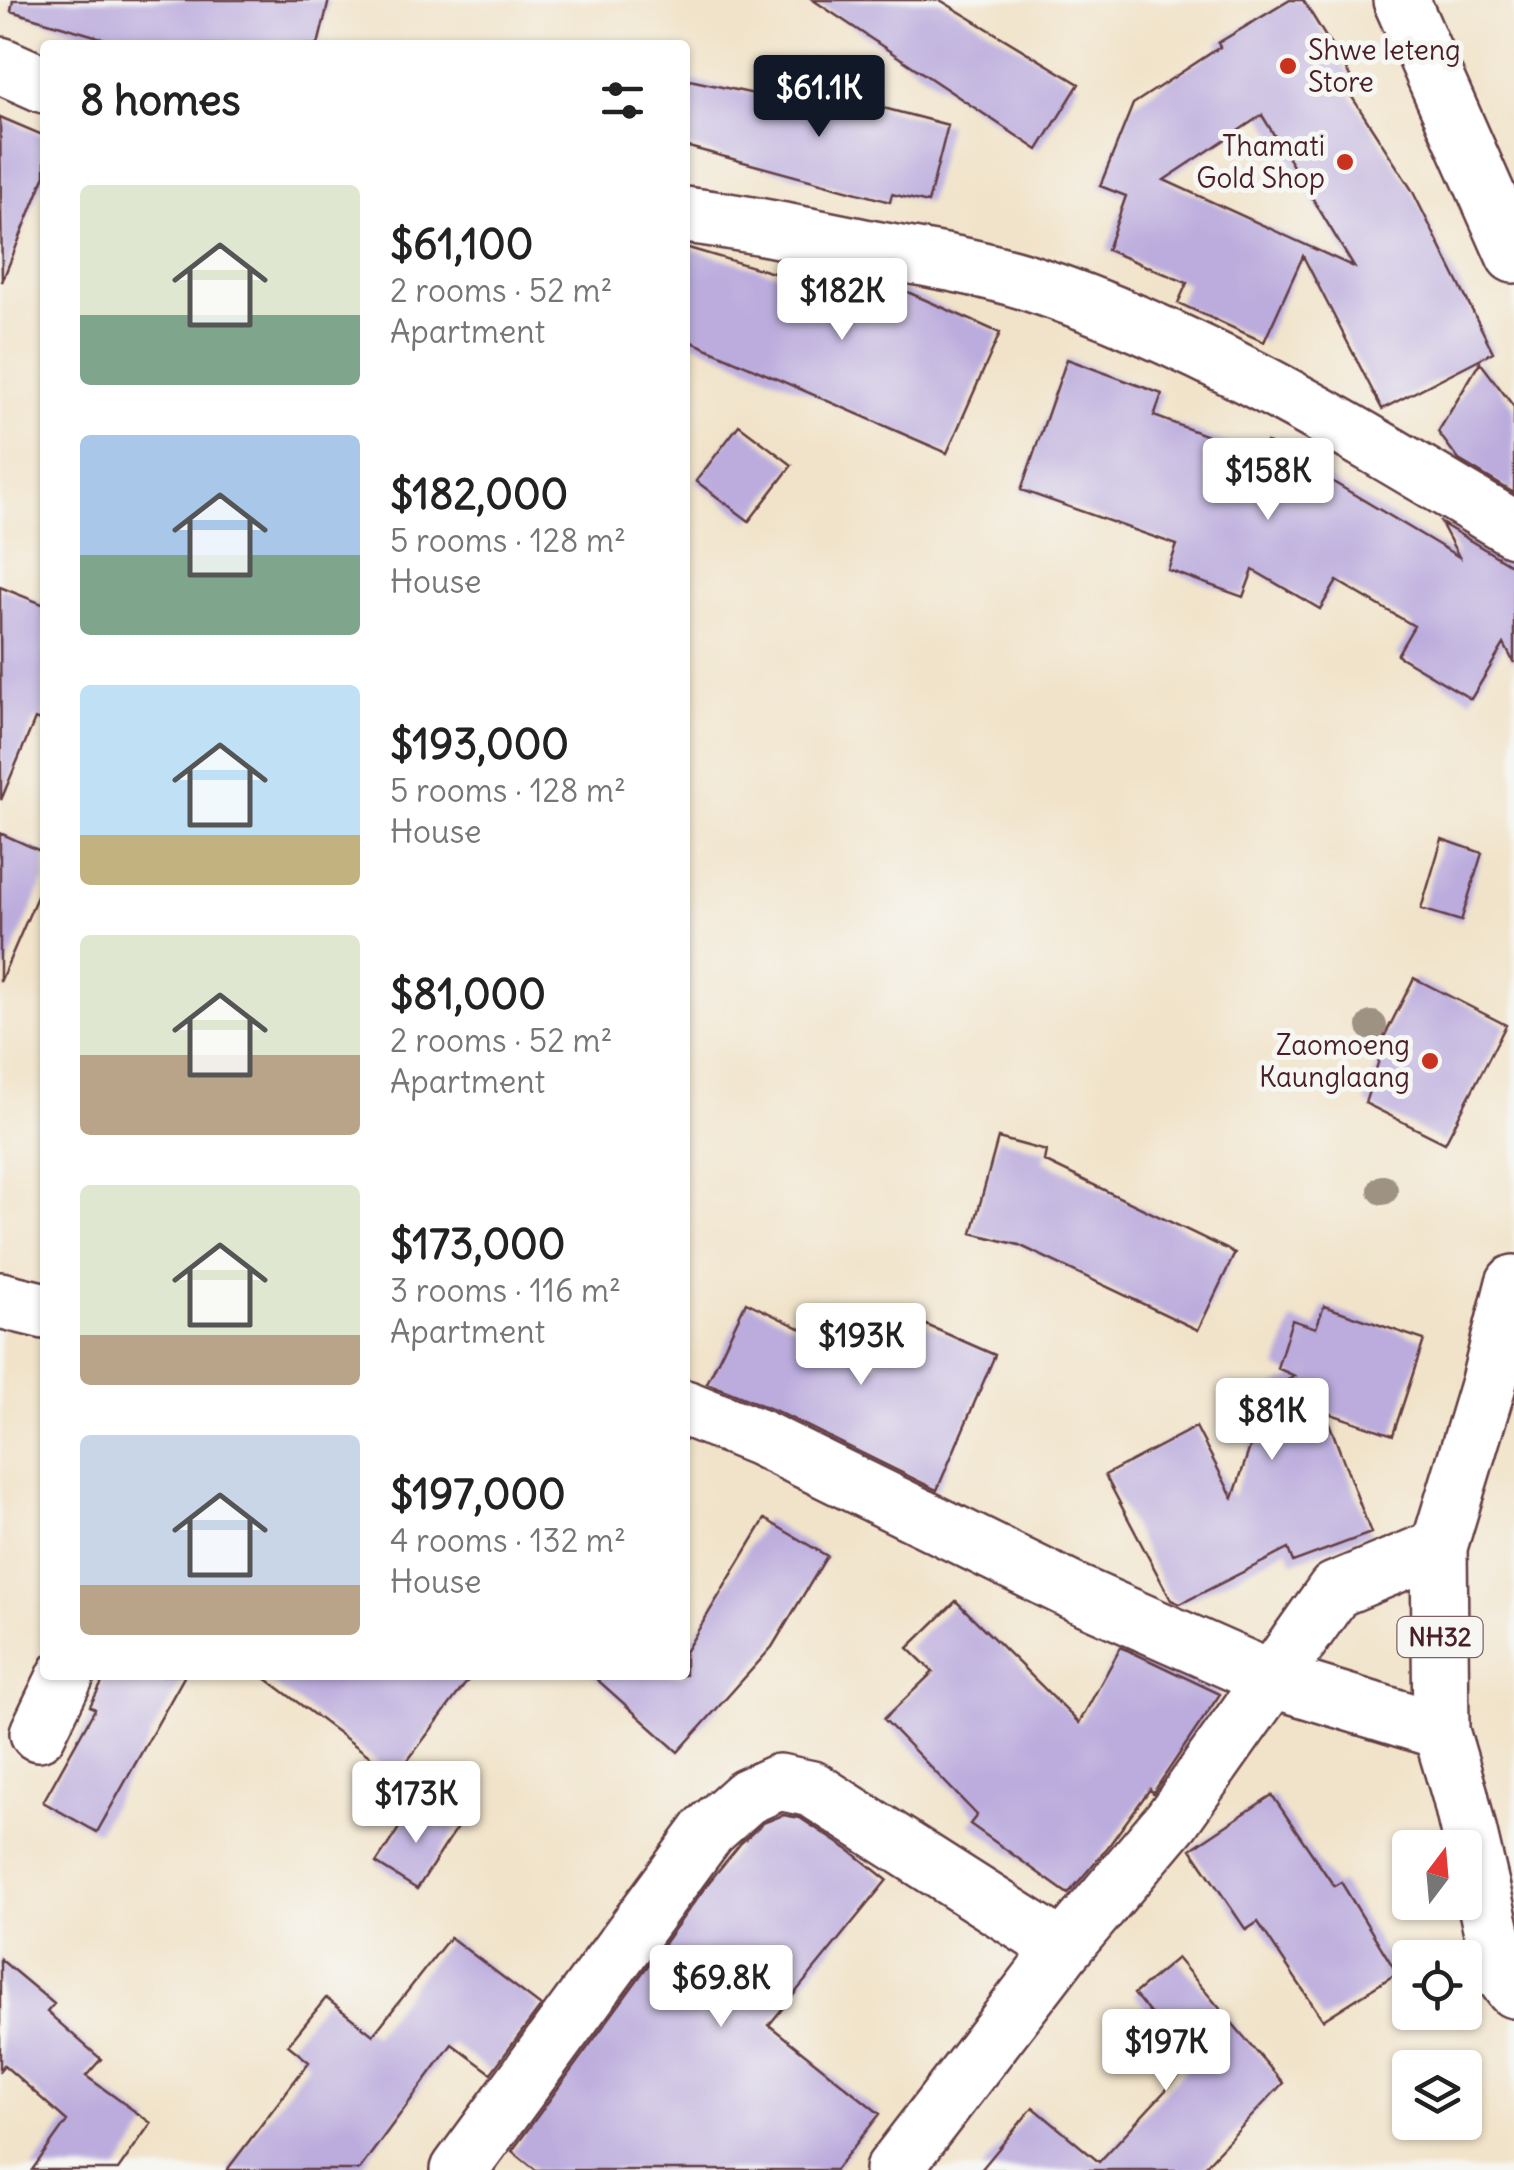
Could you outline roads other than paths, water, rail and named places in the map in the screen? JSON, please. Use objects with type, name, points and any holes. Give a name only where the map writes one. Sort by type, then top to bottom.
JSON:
[{"type":"main road","points":[[1401,0],[1514,255]]},
{"type":"main road","points":[[0,65],[40,83]]},
{"type":"main road","points":[[690,216],[986,271],[1096,306],[1247,376],[1373,444],[1514,529]]},
{"type":"main road","name":"NH32","points":[[1514,1283],[1439,1547],[1441,1731],[1502,1974],[1514,1990]]},
{"type":"main road","points":[[0,1300],[40,1311]]},
{"type":"main road","points":[[690,1410],[760,1438],[1074,1592],[1271,1679],[1441,1731]]},
{"type":"main road","points":[[892,2170],[1063,1949],[1172,1820],[1334,1590],[1439,1547]]},
{"type":"main road","points":[[38,1733],[64,1680]]},
{"type":"main road","points":[[459,2170],[708,1832],[746,1797],[779,1782],[812,1789],[1063,1949]]},
{"type":"place","name":"Shwe leteng Store","points":[[1288,66]]},
{"type":"place","name":"Thamati Gold Shop","points":[[1345,162]]},
{"type":"place","name":"Zaomoeng Kaunglaang","points":[[1430,1061]]}]
